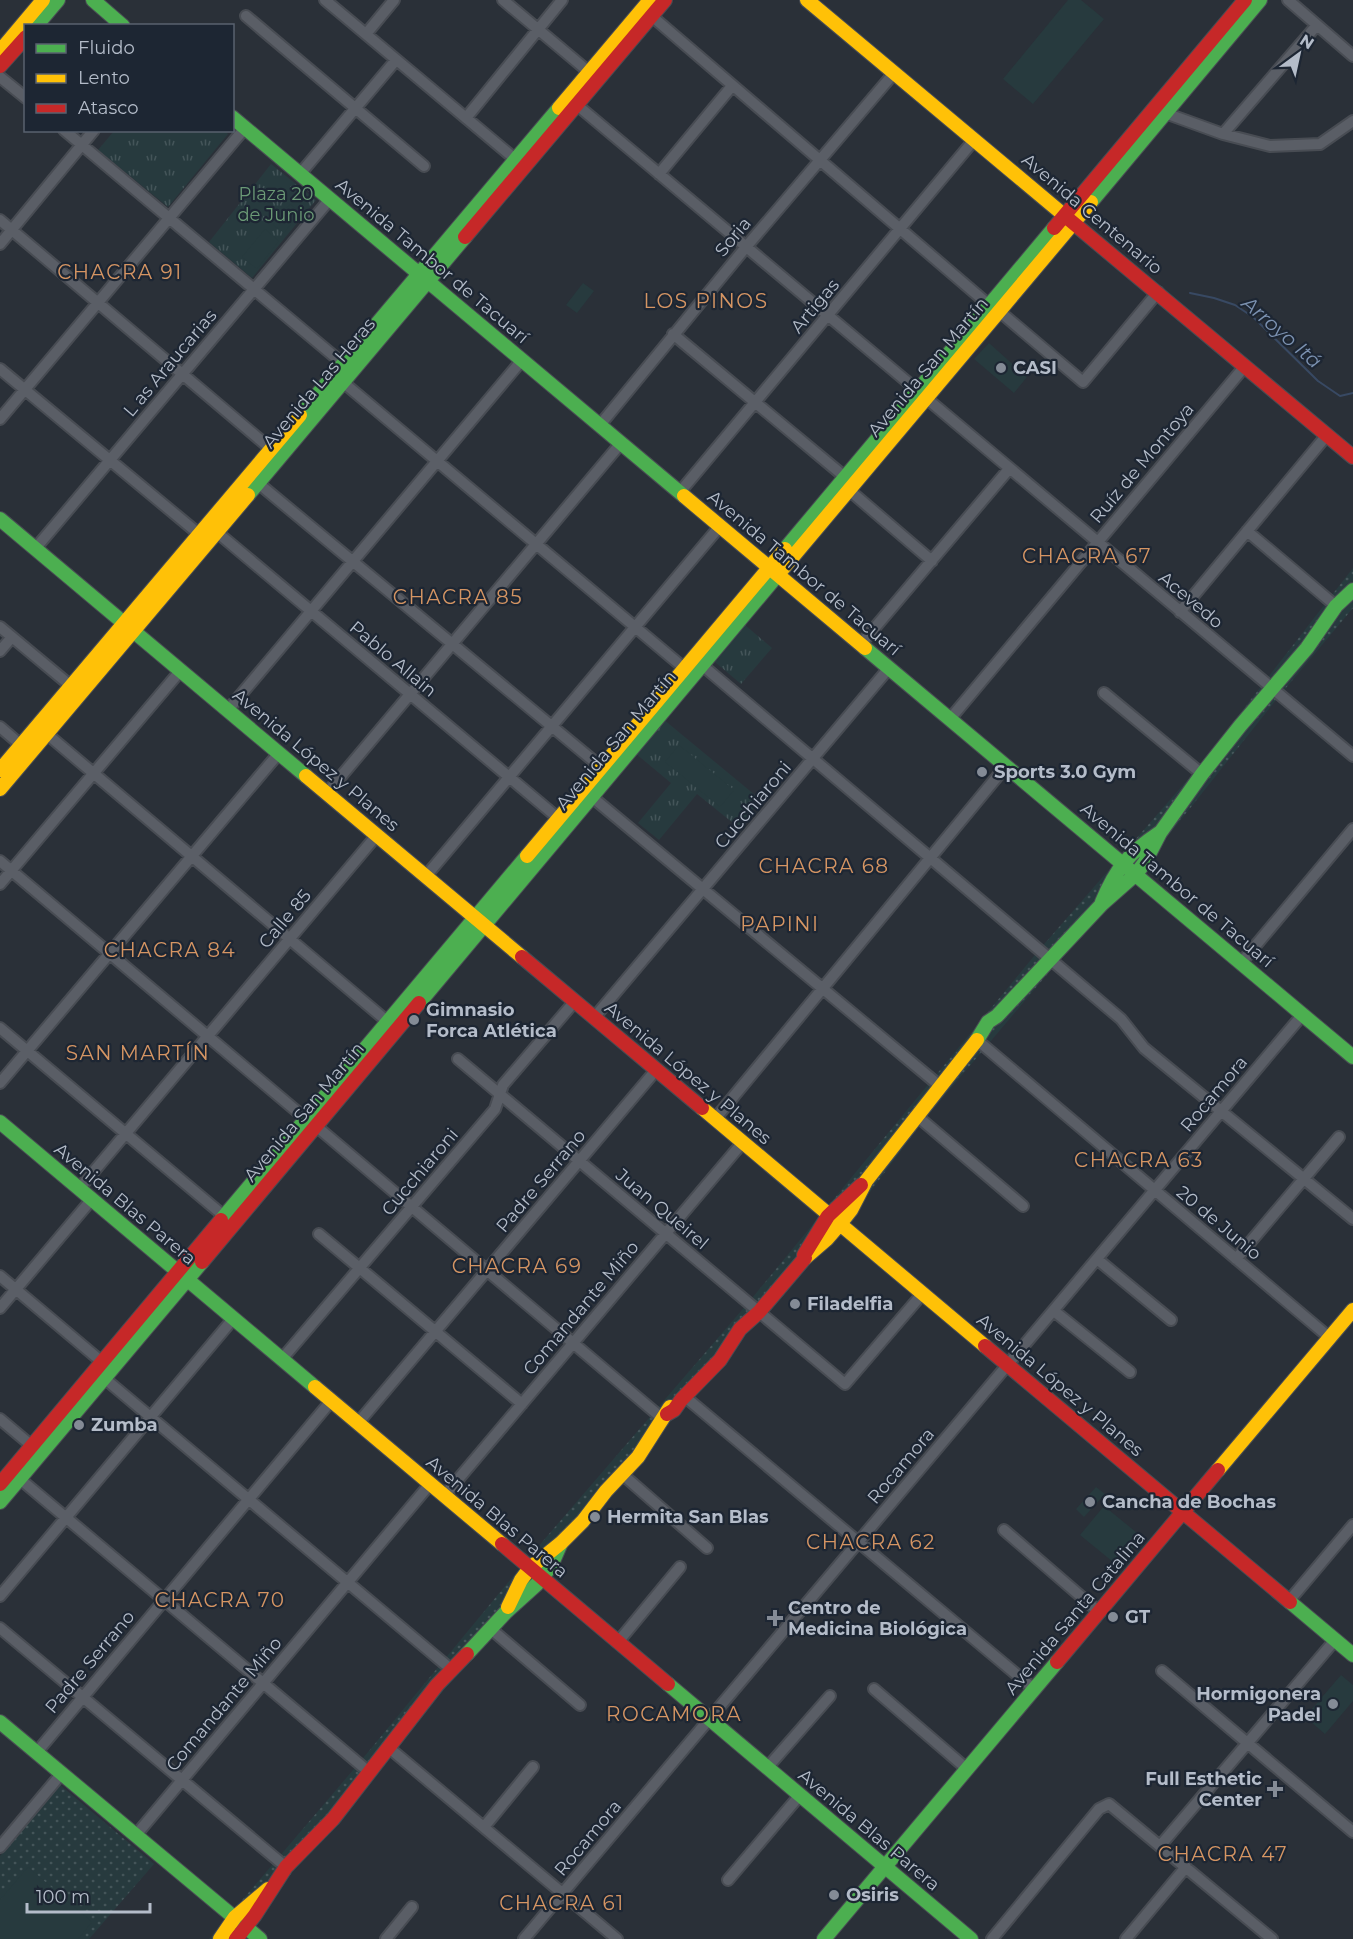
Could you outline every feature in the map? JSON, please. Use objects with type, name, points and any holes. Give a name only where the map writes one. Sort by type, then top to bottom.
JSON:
[{"type":"main road","points":[[0,51],[43,0]]},
{"type":"main road","points":[[38,24],[58,0]]},
{"type":"main road","points":[[93,0],[121,24]]},
{"type":"main road","name":"Avenida Las Heras","points":[[0,789],[129,627],[208,533],[271,449],[343,372],[594,76],[648,8],[665,0]]},
{"type":"main road","name":"Avenida Centenario","points":[[807,0],[1353,457]]},
{"type":"main road","name":"Avenida San Martín","points":[[0,1484],[102,1362],[182,1276],[480,921],[558,818],[684,668],[774,570],[922,394],[1068,219],[1245,0]]},
{"type":"main road","name":"Avenida San Martín","points":[[1068,219],[1165,113],[1260,0]]},
{"type":"main road","points":[[0,66],[24,39]]},
{"type":"main road","name":"Avenida Las Heras","points":[[520,163],[577,105],[594,76]]},
{"type":"main road","name":"Avenida Tambor de Tacuarí","points":[[234,119],[1353,1056]]},
{"type":"main road","name":"Avenida Las Heras","points":[[208,533],[258,483],[343,372]]},
{"type":"main road","name":"Avenida López y Planes","points":[[0,519],[1353,1655]]},
{"type":"main road","name":"Avenida San Martín","points":[[0,1502],[104,1378],[182,1276],[224,1216],[311,1122],[388,1022],[592,797],[702,665],[774,570]]},
{"type":"main road","points":[[506,1612],[521,1580],[530,1568],[561,1543],[583,1521],[606,1491],[638,1457],[670,1406],[682,1398],[720,1360],[740,1329],[759,1312],[802,1260],[827,1239],[840,1224],[851,1210],[866,1181],[981,1035],[988,1022],[998,1016],[1102,904],[1136,874],[1160,833],[1202,774],[1307,648],[1336,606],[1353,590]]},
{"type":"main road","name":"Avenida Las Heras","points":[[0,770],[71,686],[129,627]]},
{"type":"main road","points":[[1102,904],[1112,875],[1121,862],[1132,850],[1160,833]]},
{"type":"main road","name":"Avenida Blas Parera","points":[[1,1127],[92,1199],[971,1939]]},
{"type":"main road","points":[[802,1260],[816,1230],[828,1214],[866,1181]]},
{"type":"main road","name":"Avenida Santa Catalina","points":[[824,1939],[1353,1310]]},
{"type":"main road","points":[[236,1939],[246,1928],[286,1867],[333,1819],[437,1685],[506,1612],[532,1590],[542,1578],[551,1566],[561,1543]]},
{"type":"main road","points":[[0,1722],[260,1939]]},
{"type":"main road","points":[[220,1939],[234,1917],[272,1886]]},
{"type":"street","points":[[326,0],[520,163]]},
{"type":"street","points":[[366,34],[394,0]]},
{"type":"street","points":[[503,0],[594,76]]},
{"type":"street","points":[[465,118],[562,0]]},
{"type":"street","points":[[1288,0],[1353,56]]},
{"type":"street","points":[[648,8],[732,86],[1083,382],[1158,292]]},
{"type":"street","points":[[246,16],[424,166]]},
{"type":"street","points":[[1223,134],[1317,25]]},
{"type":"street","points":[[300,174],[396,60]]},
{"type":"street","name":"Soria","points":[[600,425],[746,247],[894,73]]},
{"type":"street","points":[[0,77],[24,96]]},
{"type":"street","points":[[659,174],[732,86]]},
{"type":"street","name":"Acevedo","points":[[577,105],[1353,756]]},
{"type":"street","points":[[1165,113],[1223,134],[1270,146],[1320,144],[1353,120]]},
{"type":"street","points":[[0,419],[245,128]]},
{"type":"street","points":[[66,132],[254,289],[437,460],[684,668]]},
{"type":"street","points":[[0,244],[92,132]]},
{"type":"street","name":"Artigas","points":[[680,492],[975,140]]},
{"type":"street","name":"L as Araucarias","points":[[35,549],[330,199]]},
{"type":"street","points":[[0,220],[271,449]]},
{"type":"street","points":[[674,334],[847,483],[932,561]]},
{"type":"street","points":[[228,710],[522,360]]},
{"type":"street","name":"Ruíz de Montoya","points":[[950,718],[1245,366]]},
{"type":"street","name":"Pablo Allain","points":[[0,369],[110,460],[311,612],[558,818]]},
{"type":"street","points":[[1180,612],[1327,435]]},
{"type":"street","points":[[327,794],[621,443]]},
{"type":"street","points":[[861,644],[1009,469]]},
{"type":"street","points":[[258,483],[601,767]]},
{"type":"street","points":[[426,876],[720,526]]},
{"type":"street","points":[[1247,531],[1336,606]]},
{"type":"street","points":[[0,627],[71,686]]},
{"type":"street","points":[[0,651],[12,637]]},
{"type":"street","points":[[702,665],[1120,1019],[1144,1048],[1353,1219]]},
{"type":"street","name":"Cucchiaroni","points":[[594,1018],[890,668]]},
{"type":"street","points":[[0,884],[181,670]]},
{"type":"street","points":[[1104,693],[1202,774]]},
{"type":"street","points":[[0,727],[21,745]]},
{"type":"street","points":[[46,734],[388,1022]]},
{"type":"street","points":[[0,1083],[279,753]]},
{"type":"street","points":[[715,1119],[1006,766]]},
{"type":"street","points":[[592,797],[940,1086]]},
{"type":"street","points":[[1241,963],[1353,829]]},
{"type":"street","name":"Calle 85","points":[[79,1189],[377,835]]},
{"type":"street","points":[[0,861],[573,1344],[665,1417]]},
{"type":"street","name":"Cucchiaroni","points":[[282,1359],[495,1109],[503,1085],[575,1001]]},
{"type":"street","name":"Rocamora","points":[[524,1939],[1303,1014]]},
{"type":"street","points":[[0,1028],[224,1216]]},
{"type":"street","name":"20 de Junio","points":[[981,1035],[1155,1191],[1330,1338]]},
{"type":"street","name":"Juan Queirel","points":[[458,1059],[845,1384],[923,1293]]},
{"type":"street","name":"Padre Serrano","points":[[358,1423],[656,1070]]},
{"type":"street","points":[[917,1116],[1023,1206]]},
{"type":"street","points":[[1236,1259],[1339,1137]]},
{"type":"street","name":"Comandante Miño","points":[[444,1496],[743,1142]]},
{"type":"street","points":[[0,1308],[92,1199]]},
{"type":"street","points":[[319,1234],[522,1404]]},
{"type":"street","points":[[1097,1259],[1171,1320]]},
{"type":"street","points":[[0,1276],[102,1362]]},
{"type":"street","points":[[1054,1311],[1130,1372]]},
{"type":"street","points":[[0,1596],[233,1319]]},
{"type":"street","points":[[104,1378],[452,1670]]},
{"type":"street","points":[[682,1398],[1034,1689]]},
{"type":"street","name":"Padre Serrano","points":[[37,1752],[331,1401]]},
{"type":"street","points":[[0,1419],[32,1446]]},
{"type":"street","points":[[622,1474],[707,1548]]},
{"type":"street","points":[[20,1479],[369,1772]]},
{"type":"street","name":"Comandante Miño","points":[[136,1835],[430,1484]]},
{"type":"street","points":[[1290,1601],[1353,1525]]},
{"type":"street","points":[[1005,1530],[1099,1612]]},
{"type":"street","points":[[618,1642],[680,1567]]},
{"type":"street","points":[[0,1628],[286,1867]]},
{"type":"street","points":[[490,1629],[580,1706]]},
{"type":"street","points":[[1160,1846],[1335,1640]]},
{"type":"street","points":[[1162,1671],[1353,1832]]},
{"type":"street","points":[[874,1689],[967,1769]]},
{"type":"street","points":[[767,1768],[830,1696]]},
{"type":"street","points":[[388,1747],[617,1939]]},
{"type":"street","points":[[484,1827],[533,1767]]},
{"type":"street","points":[[0,1847],[62,1773]]},
{"type":"street","points":[[728,1880],[800,1795]]},
{"type":"street","points":[[992,1939],[1099,1809],[1109,1804],[1272,1939]]},
{"type":"street","points":[[1126,1939],[1186,1868]]},
{"type":"street","points":[[386,1939],[412,1907]]},
{"type":"green space","points":[[1068,0],[1081,0],[1104,19],[1033,104],[1003,79]]},
{"type":"green space","points":[[113,132],[226,132],[228,134],[168,207],[98,150]]},
{"type":"green space","name":"Plaza 20 de Junio","points":[[271,164],[316,200],[252,278],[209,242]]},
{"type":"green space","points":[[290,204],[300,212],[284,233],[273,225]]},
{"type":"green space","points":[[265,229],[279,241],[257,269],[242,257]]},
{"type":"green space","points":[[583,283],[594,291],[577,313],[566,305]]},
{"type":"green space","name":"CASI","points":[[989,343],[1027,377],[1014,393],[974,359]]},
{"type":"green space","points":[[1353,568],[1353,608],[1280,695],[1137,875],[1056,964],[923,1121],[844,1227],[762,1314],[493,1631],[237,1939],[209,1939],[359,1763],[524,1563],[748,1303],[1039,950],[1196,770]]},
{"type":"green space","points":[[745,625],[772,648],[741,684],[715,662]]},
{"type":"green space","points":[[663,719],[761,800],[738,827],[697,794],[659,840],[638,823],[671,783],[635,753]]},
{"type":"green space","points":[[679,745],[734,790],[720,807],[665,762]]},
{"type":"green space","name":"Cancha de Bochas","points":[[1096,1487],[1105,1494],[1084,1517],[1076,1509]]},
{"type":"green space","points":[[1104,1506],[1142,1537],[1118,1566],[1080,1535]]},
{"type":"green space","name":"Hormigonera Padel","points":[[1341,1675],[1353,1685],[1353,1701],[1325,1734],[1305,1717]]},
{"type":"green space","points":[[60,1785],[154,1864],[89,1939],[0,1939],[0,1856]]},
{"type":"green space","points":[[28,1867],[92,1922],[78,1939],[0,1939],[0,1900]]},
{"type":"waterway","name":"Arroyo Itá","points":[[1190,293],[1235,305],[1253,317],[1318,381],[1340,396],[1353,393]]},
{"type":"traffic: fast","points":[[38,24],[58,0]]},
{"type":"traffic: fast","points":[[93,0],[121,24]]},
{"type":"traffic: fast","points":[[1091,202],[1260,0]]},
{"type":"traffic: fast","points":[[300,415],[559,108]]},
{"type":"traffic: fast","points":[[234,119],[684,496]]},
{"type":"traffic: fast","points":[[785,549],[1054,228]]},
{"type":"traffic: fast","points":[[248,495],[465,237]]},
{"type":"traffic: fast","points":[[0,519],[306,776]]},
{"type":"traffic: fast","points":[[419,1003],[780,572]]},
{"type":"traffic: fast","points":[[977,1040],[988,1022],[997,1016],[1102,904],[1136,874],[1160,833],[1202,774],[1307,648],[1336,606],[1353,590]]},
{"type":"traffic: fast","points":[[865,648],[1353,1057]]},
{"type":"traffic: fast","points":[[1102,902],[1124,862],[1139,847],[1159,833]]},
{"type":"traffic: fast","points":[[221,1220],[527,856]]},
{"type":"traffic: fast","points":[[0,1122],[315,1387]]},
{"type":"traffic: fast","points":[[0,1502],[202,1262]]},
{"type":"traffic: fast","points":[[467,1654],[506,1612],[537,1584],[551,1566],[561,1543]]},
{"type":"traffic: fast","points":[[1290,1602],[1353,1655]]},
{"type":"traffic: fast","points":[[824,1939],[1057,1662]]},
{"type":"traffic: fast","points":[[668,1684],[971,1939]]},
{"type":"traffic: fast","points":[[0,1722],[260,1939]]},
{"type":"traffic: slow","points":[[0,51],[43,0]]},
{"type":"traffic: slow","points":[[559,108],[650,0]]},
{"type":"traffic: slow","points":[[807,0],[1065,216]]},
{"type":"traffic: slow","points":[[780,572],[1091,202]]},
{"type":"traffic: slow","points":[[0,770],[300,415]]},
{"type":"traffic: slow","points":[[0,789],[248,495]]},
{"type":"traffic: slow","points":[[684,496],[865,648]]},
{"type":"traffic: slow","points":[[527,856],[785,549]]},
{"type":"traffic: slow","points":[[306,776],[522,957]]},
{"type":"traffic: slow","points":[[805,1258],[840,1224],[851,1210],[866,1181],[977,1040]]},
{"type":"traffic: slow","points":[[702,1108],[985,1346]]},
{"type":"traffic: slow","points":[[1218,1470],[1353,1310]]},
{"type":"traffic: slow","points":[[315,1387],[502,1544]]},
{"type":"traffic: slow","points":[[508,1607],[521,1580],[530,1568],[561,1543],[583,1521],[606,1491],[638,1457],[670,1407]]},
{"type":"traffic: slow","points":[[220,1939],[235,1917],[268,1889]]},
{"type":"traffic: jam","points":[[465,237],[665,0]]},
{"type":"traffic: jam","points":[[1054,228],[1245,0]]},
{"type":"traffic: jam","points":[[0,66],[24,39]]},
{"type":"traffic: jam","points":[[1065,216],[1353,457]]},
{"type":"traffic: jam","points":[[522,957],[702,1108]]},
{"type":"traffic: jam","points":[[202,1262],[419,1003]]},
{"type":"traffic: jam","points":[[804,1255],[828,1216],[861,1185]]},
{"type":"traffic: jam","points":[[0,1484],[221,1220]]},
{"type":"traffic: jam","points":[[667,1414],[674,1410],[720,1360],[740,1329],[759,1312],[805,1258]]},
{"type":"traffic: jam","points":[[985,1346],[1290,1602]]},
{"type":"traffic: jam","points":[[1057,1662],[1218,1470]]},
{"type":"traffic: jam","points":[[502,1544],[668,1684]]},
{"type":"traffic: jam","points":[[236,1939],[255,1915],[286,1867],[333,1819],[437,1685],[467,1654]]},
{"type":"place","name":"CASI","points":[[1001,368]]},
{"type":"place","name":"Sports 3.0 Gym","points":[[982,772]]},
{"type":"place","name":"Gimnasio Forca Atlética","points":[[414,1020]]},
{"type":"place","name":"Filadelfia","points":[[795,1304]]},
{"type":"place","name":"Zumba","points":[[79,1425]]},
{"type":"place","name":"Cancha de Bochas","points":[[1090,1502]]},
{"type":"place","name":"Hermita San Blas","points":[[595,1517]]},
{"type":"place","name":"GT","points":[[1113,1617]]},
{"type":"place","name":"Centro de Medicina Biológica","points":[[775,1618]]},
{"type":"place","name":"Hormigonera Padel","points":[[1333,1704]]},
{"type":"place","name":"Full Esthetic Center","points":[[1275,1789]]},
{"type":"place","name":"Osiris","points":[[834,1895]]},
{"type":"district","name":"CHACRA 91","points":[[120,272]]},
{"type":"district","name":"LOS PINOS","points":[[706,301]]},
{"type":"district","name":"CHACRA 67","points":[[1087,556]]},
{"type":"district","name":"CHACRA 85","points":[[458,597]]},
{"type":"district","name":"CHACRA 68","points":[[824,866]]},
{"type":"district","name":"PAPINI","points":[[780,924]]},
{"type":"district","name":"CHACRA 84","points":[[170,950]]},
{"type":"district","name":"SAN MARTÍN","points":[[138,1053]]},
{"type":"district","name":"CHACRA 63","points":[[1139,1160]]},
{"type":"district","name":"CHACRA 69","points":[[517,1266]]},
{"type":"district","name":"CHACRA 62","points":[[871,1542]]},
{"type":"district","name":"CHACRA 70","points":[[220,1600]]},
{"type":"district","name":"ROCAMORA","points":[[674,1714]]},
{"type":"district","name":"CHACRA 47","points":[[1223,1854]]},
{"type":"district","name":"CHACRA 61","points":[[562,1903]]}]
